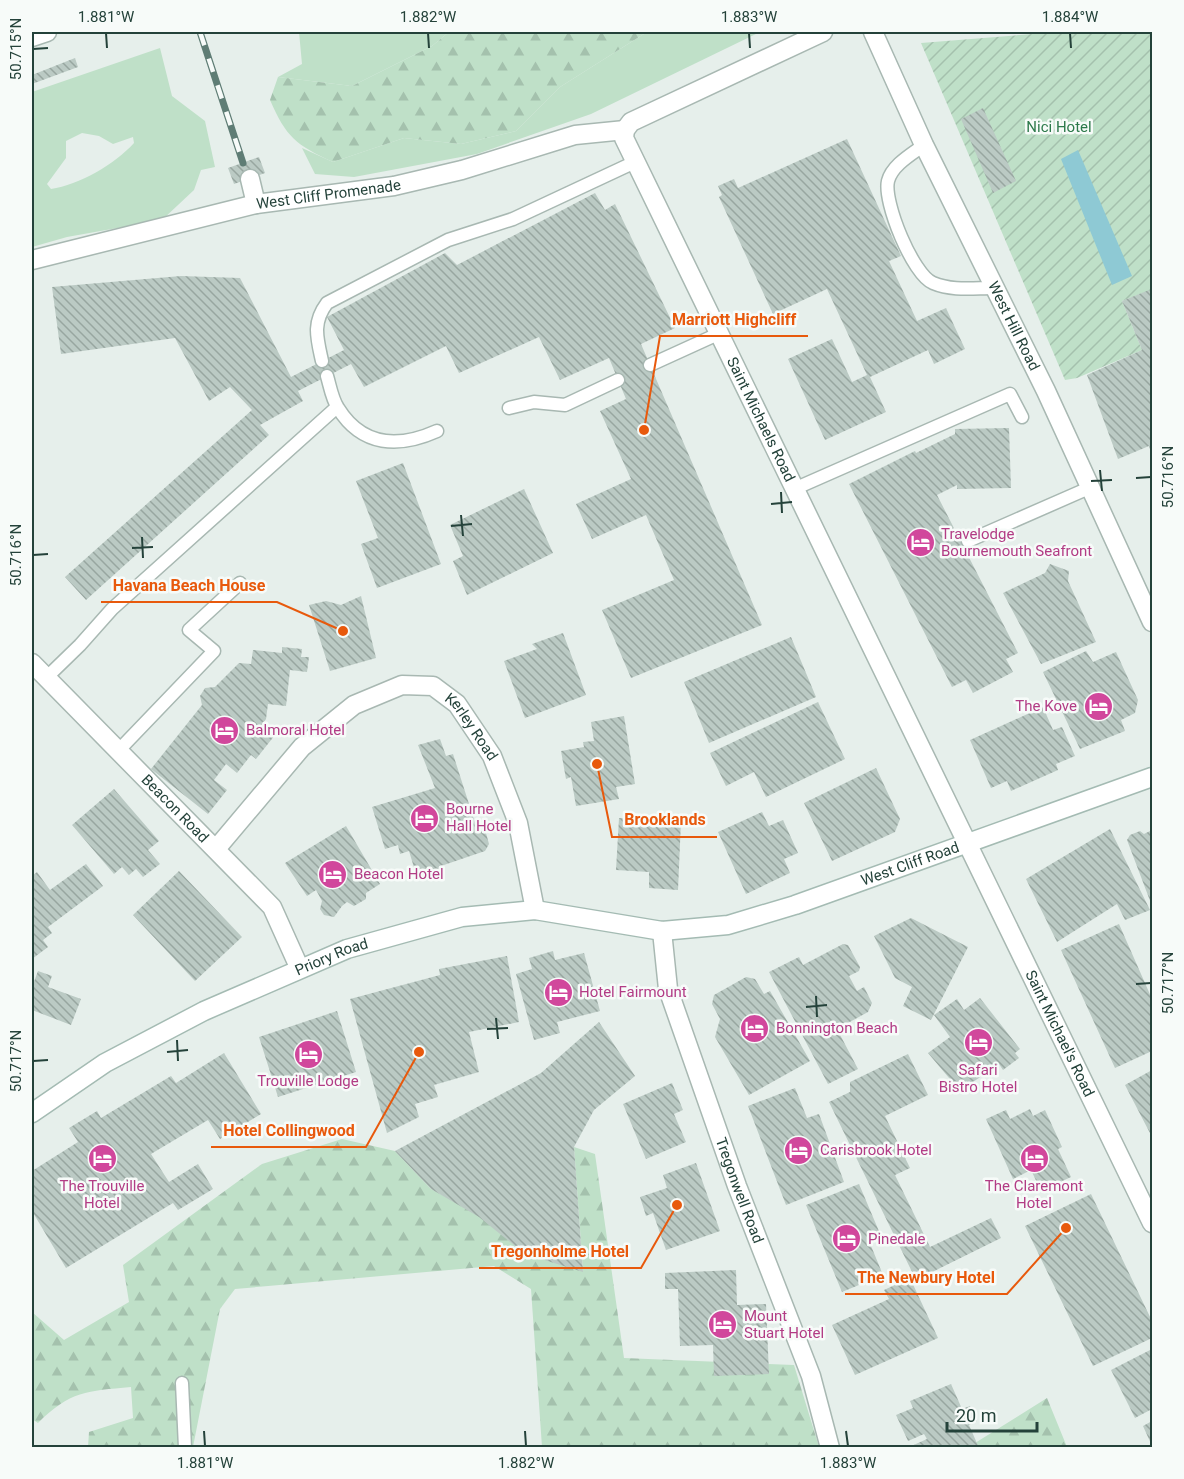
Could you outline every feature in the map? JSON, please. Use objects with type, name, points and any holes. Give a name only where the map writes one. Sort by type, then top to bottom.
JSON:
[{"type":"street","points":[[32,37],[47,32]]},
{"type":"street","points":[[625,130],[631,122],[823,32]]},
{"type":"street","name":"West Hill Road","points":[[873,32],[924,145],[1046,391],[1089,488],[1147,596],[1152,622]]},
{"type":"street","name":"Saint Michaels Road","points":[[625,130],[624,138],[635,162],[967,842]]},
{"type":"street","name":"West Cliff Promenade","points":[[32,260],[256,204],[394,186],[462,170],[575,135],[625,130]]},
{"type":"street","points":[[250,179],[256,204]]},
{"type":"street","name":"Beacon Road","points":[[32,663],[272,907],[299,967]]},
{"type":"street","name":"Kerley Road","points":[[216,849],[302,747],[354,705],[402,685],[433,687],[457,704],[492,756],[518,823],[535,910]]},
{"type":"street","name":"West Cliff Road","points":[[662,930],[728,925],[795,905],[1152,777]]},
{"type":"street","name":"Saint Michael's Road","points":[[967,842],[1152,1223]]},
{"type":"street","name":"Priory Road","points":[[32,1113],[105,1063],[204,1011],[299,967],[347,948],[462,917],[535,910],[662,930]]},
{"type":"street","name":"Tregonwell Road","points":[[662,930],[668,989],[737,1186],[810,1376],[830,1448]]},
{"type":"lane","points":[[924,145],[897,166],[888,181],[891,204],[911,257],[921,275],[933,283],[954,288],[993,288]]},
{"type":"lane","points":[[322,361],[317,339],[318,316],[327,303],[448,240],[513,219],[635,162]]},
{"type":"lane","points":[[650,365],[718,334]]},
{"type":"lane","points":[[327,376],[338,407],[359,432],[379,441],[398,444],[418,440],[437,431]]},
{"type":"lane","points":[[509,408],[534,402],[565,405],[618,380]]},
{"type":"lane","points":[[794,489],[1010,394],[1022,417]]},
{"type":"lane","points":[[46,678],[112,609],[338,407]]},
{"type":"lane","points":[[968,541],[1089,488]]},
{"type":"lane","points":[[119,750],[214,651],[189,630],[240,583]]},
{"type":"lane","points":[[182,1383],[185,1448]]},
{"type":"green space","points":[[299,32],[449,32],[432,46],[352,86],[278,77],[302,64]]},
{"type":"green space","points":[[449,32],[647,32],[560,87],[516,131],[461,144],[404,138],[333,162],[301,145],[281,123],[270,100],[278,77],[352,86],[432,46]]},
{"type":"green space","points":[[647,32],[760,32],[591,114],[477,154],[354,177],[315,174],[302,148],[333,162],[404,138],[461,144],[516,131],[560,87]]},
{"type":"green space","name":"Nici Hotel","points":[[1058,32],[1152,32],[1152,299],[1148,291],[1122,301],[1142,350],[1077,378],[1065,380],[921,43]]},
{"type":"green space","points":[[160,48],[172,96],[205,121],[215,167],[201,170],[194,190],[162,220],[67,237],[32,247],[32,92]],"holes":[[[82,133],[99,136],[113,144],[133,137],[134,143],[96,172],[73,183],[51,189],[47,184],[66,158],[66,141]]]},
{"type":"green space","points":[[342,1139],[395,1151],[431,1189],[583,1271],[574,1147],[595,1154],[624,1358],[794,1365],[819,1447],[542,1447],[531,1289],[494,1266],[235,1289],[220,1309],[193,1447],[88,1447],[89,1432],[133,1418],[131,1387],[80,1394],[60,1404],[38,1423],[32,1419],[32,1312],[64,1340],[129,1302],[123,1265],[262,1164]]},
{"type":"green space","points":[[1047,1398],[1067,1447],[967,1448]]},
{"type":"water","points":[[1078,150],[1132,276],[1112,285],[1061,159]]},
{"type":"building","points":[[75,58],[78,67],[32,84],[32,75]]},
{"type":"building","points":[[983,108],[1016,181],[993,193],[961,119]]},
{"type":"building","points":[[847,139],[901,256],[889,261],[917,321],[946,308],[965,349],[934,364],[928,350],[870,377],[886,412],[825,440],[788,359],[832,339],[852,382],[867,375],[827,289],[773,314],[719,197],[722,195],[718,186],[734,179],[738,188]]},
{"type":"building","points":[[259,157],[265,173],[234,184],[228,168]]},
{"type":"building","points":[[595,193],[605,210],[615,204],[675,328],[641,344],[762,625],[631,678],[602,610],[674,580],[646,515],[592,539],[576,504],[631,479],[600,411],[626,399],[609,358],[560,380],[539,337],[459,373],[446,346],[364,387],[351,364],[298,391],[303,401],[260,425],[269,435],[86,600],[65,577],[252,410],[230,387],[209,401],[175,338],[61,354],[52,287],[181,276],[240,278],[291,377],[344,350],[327,317],[445,253],[457,265]]},
{"type":"building","points":[[1149,290],[1152,299],[1152,456],[1149,446],[1118,459],[1087,375],[1142,350],[1122,301]]},
{"type":"building","name":"Travelodge Bournemouth Seafront","points":[[1009,428],[1011,488],[957,489],[957,485],[937,495],[1018,653],[1006,659],[1013,672],[973,693],[966,680],[952,687],[849,484],[955,434],[955,429]]},
{"type":"building","points":[[403,463],[441,564],[377,588],[361,544],[378,538],[356,481]]},
{"type":"building","points":[[524,489],[553,553],[467,595],[453,561],[463,556],[450,525]]},
{"type":"building","points":[[1050,564],[1069,571],[1068,581],[1096,642],[1041,664],[1003,593],[1045,573]]},
{"type":"building","points":[[361,596],[376,658],[330,671],[309,605],[326,601],[341,605]]},
{"type":"building","points":[[563,633],[586,695],[525,718],[504,661],[537,649],[532,644]]},
{"type":"building","points":[[791,637],[816,697],[709,743],[684,682]]},
{"type":"building","name":"Balmoral Hotel","points":[[282,647],[302,649],[301,657],[309,657],[307,672],[290,670],[286,706],[268,704],[266,719],[262,725],[275,735],[256,759],[251,755],[237,773],[226,764],[214,780],[227,790],[208,814],[151,769],[202,705],[200,696],[205,688],[215,687],[239,663],[251,664],[253,650],[282,653]]},
{"type":"building","name":"The Kove","points":[[1086,651],[1093,662],[1116,652],[1138,700],[1135,713],[1121,720],[1125,731],[1080,749],[1043,672]]},
{"type":"building","points":[[818,702],[845,759],[766,797],[754,772],[726,786],[710,753]]},
{"type":"building","points":[[1043,707],[1053,730],[1062,727],[1075,756],[1056,764],[1058,770],[1011,791],[1007,781],[991,788],[970,740]]},
{"type":"building","points":[[624,716],[635,784],[616,787],[619,799],[576,806],[571,777],[566,779],[561,751],[584,747],[583,742],[594,741],[591,722]]},
{"type":"building","name":"Bourne Hall Hotel","points":[[440,739],[446,756],[453,754],[477,829],[486,833],[489,844],[485,851],[441,866],[436,874],[426,877],[416,874],[409,851],[400,854],[398,845],[385,849],[372,807],[435,788],[418,745]]},
{"type":"building","points":[[876,768],[900,819],[895,832],[832,861],[804,803]]},
{"type":"building","points":[[114,789],[159,841],[148,850],[160,864],[143,877],[136,869],[129,875],[122,867],[114,874],[72,825]]},
{"type":"building","points":[[762,812],[769,826],[783,820],[798,853],[784,859],[790,873],[746,894],[718,832]]},
{"type":"building","points":[[619,818],[681,821],[678,890],[649,888],[649,872],[616,870]]},
{"type":"building","name":"Beacon Hotel","points":[[346,826],[380,884],[366,893],[366,899],[354,906],[347,902],[334,917],[324,915],[320,909],[322,901],[316,890],[307,896],[285,863]]},
{"type":"building","points":[[1110,829],[1150,910],[1125,920],[1117,904],[1057,942],[1026,879]]},
{"type":"building","points":[[1152,830],[1152,906],[1127,840],[1130,835],[1140,831],[1144,834]]},
{"type":"building","points":[[86,864],[103,886],[48,927],[52,933],[43,940],[48,947],[32,959],[32,876],[37,872],[50,890]]},
{"type":"building","points":[[179,871],[242,937],[195,981],[133,915]]},
{"type":"building","points":[[911,918],[968,947],[931,1020],[903,1006],[912,987],[895,978],[874,936]]},
{"type":"building","points":[[1119,924],[1152,999],[1152,1051],[1115,1068],[1061,950]]},
{"type":"building","points":[[843,944],[848,945],[860,967],[859,971],[849,976],[857,991],[864,987],[872,1003],[868,1012],[837,1029],[858,1069],[828,1084],[769,972],[799,957],[803,965]]},
{"type":"building","name":"Hotel Fairmount","points":[[553,951],[555,960],[584,953],[600,1011],[557,1022],[560,1033],[534,1040],[516,974],[532,969],[529,958]]},
{"type":"building","points":[[507,956],[519,1022],[469,1032],[479,1072],[434,1085],[438,1097],[415,1104],[419,1117],[387,1133],[350,999],[440,975],[439,969]]},
{"type":"building","points":[[38,971],[52,976],[48,987],[81,999],[71,1025],[32,1010],[32,987]]},
{"type":"building","name":"Bonnington Beach","points":[[746,977],[755,979],[764,994],[770,991],[810,1061],[749,1095],[715,1037],[720,1019],[712,1004],[714,995]]},
{"type":"building","name":"Safari Bistro Hotel","points":[[980,998],[1020,1049],[1015,1053],[1019,1058],[1003,1070],[999,1064],[960,1091],[928,1053],[950,1037],[934,1015],[957,999],[964,1010]]},
{"type":"building","name":"Trouville Lodge","points":[[337,1011],[356,1072],[278,1097],[259,1037]]},
{"type":"building","points":[[599,1022],[635,1076],[594,1110],[574,1147],[583,1272],[525,1254],[479,1217],[431,1189],[395,1151],[541,1073]]},
{"type":"building","name":"The Trouville Hotel","points":[[224,1053],[261,1114],[220,1139],[208,1120],[151,1154],[169,1182],[198,1164],[213,1189],[178,1210],[173,1203],[66,1268],[32,1211],[32,1171],[78,1142],[69,1128],[97,1111],[101,1118],[171,1076],[176,1083]]},
{"type":"building","points":[[908,1054],[928,1095],[885,1116],[910,1168],[895,1175],[930,1247],[991,1218],[1001,1238],[916,1280],[829,1102],[850,1092],[850,1082]]},
{"type":"building","points":[[1152,1070],[1152,1137],[1125,1085]]},
{"type":"building","points":[[672,1083],[683,1110],[674,1114],[686,1142],[646,1159],[623,1104]]},
{"type":"building","name":"Carisbrook Hotel","points":[[795,1088],[807,1118],[819,1114],[844,1182],[786,1205],[748,1106]]},
{"type":"building","name":"The Claremont Hotel","points":[[1030,1109],[1033,1116],[1045,1110],[1062,1147],[1058,1149],[1071,1177],[1041,1191],[1031,1170],[1013,1179],[986,1119],[1006,1110],[1010,1119]]},
{"type":"building","points":[[696,1163],[720,1231],[666,1250],[653,1213],[646,1216],[640,1197],[667,1188],[663,1175]]},
{"type":"building","name":"Pinedale","points":[[859,1184],[881,1236],[869,1241],[883,1275],[842,1292],[806,1205]]},
{"type":"building","points":[[1091,1194],[1152,1321],[1152,1338],[1093,1366],[1025,1226]]},
{"type":"building","name":"Mount Stuart Hotel","points":[[736,1270],[737,1305],[766,1304],[769,1374],[714,1376],[713,1345],[680,1346],[678,1289],[665,1289],[665,1273]]},
{"type":"building","points":[[910,1278],[938,1338],[855,1375],[832,1325],[889,1299],[884,1290]]},
{"type":"building","points":[[1152,1349],[1152,1409],[1135,1418],[1111,1370]]},
{"type":"building","points":[[951,1384],[962,1409],[970,1406],[977,1421],[969,1425],[979,1448],[907,1448],[927,1439],[924,1434],[908,1441],[896,1415],[913,1408],[910,1401]]},
{"type":"building","points":[[1152,1421],[1152,1446],[1143,1426]]},
{"type":"railway","points":[[200,32],[243,163]]},
{"type":"place","name":"Marriott Highcliff","points":[[644,430]]},
{"type":"place","name":"Travelodge Bournemouth Seafront","points":[[920,543]]},
{"type":"place","name":"Havana Beach House","points":[[343,631]]},
{"type":"place","name":"The Kove","points":[[1098,706]]},
{"type":"place","name":"Balmoral Hotel","points":[[225,730]]},
{"type":"place","name":"Brooklands","points":[[597,764]]},
{"type":"place","name":"Bourne Hall Hotel","points":[[425,818]]},
{"type":"place","name":"Beacon Hotel","points":[[333,874]]},
{"type":"place","name":"Hotel Fairmount","points":[[558,992]]},
{"type":"place","name":"Bonnington Beach","points":[[755,1028]]},
{"type":"place","name":"Safari Bistro Hotel","points":[[978,1043]]},
{"type":"place","name":"Hotel Collingwood","points":[[419,1052]]},
{"type":"place","name":"Trouville Lodge","points":[[308,1054]]},
{"type":"place","name":"Carisbrook Hotel","points":[[799,1150]]},
{"type":"place","name":"The Trouville Hotel","points":[[102,1159]]},
{"type":"place","name":"The Claremont Hotel","points":[[1034,1159]]},
{"type":"place","name":"Tregonholme Hotel","points":[[677,1205]]},
{"type":"place","name":"The Newbury Hotel","points":[[1066,1228]]},
{"type":"place","name":"Pinedale","points":[[847,1239]]},
{"type":"place","name":"Mount Stuart Hotel","points":[[723,1325]]}]
